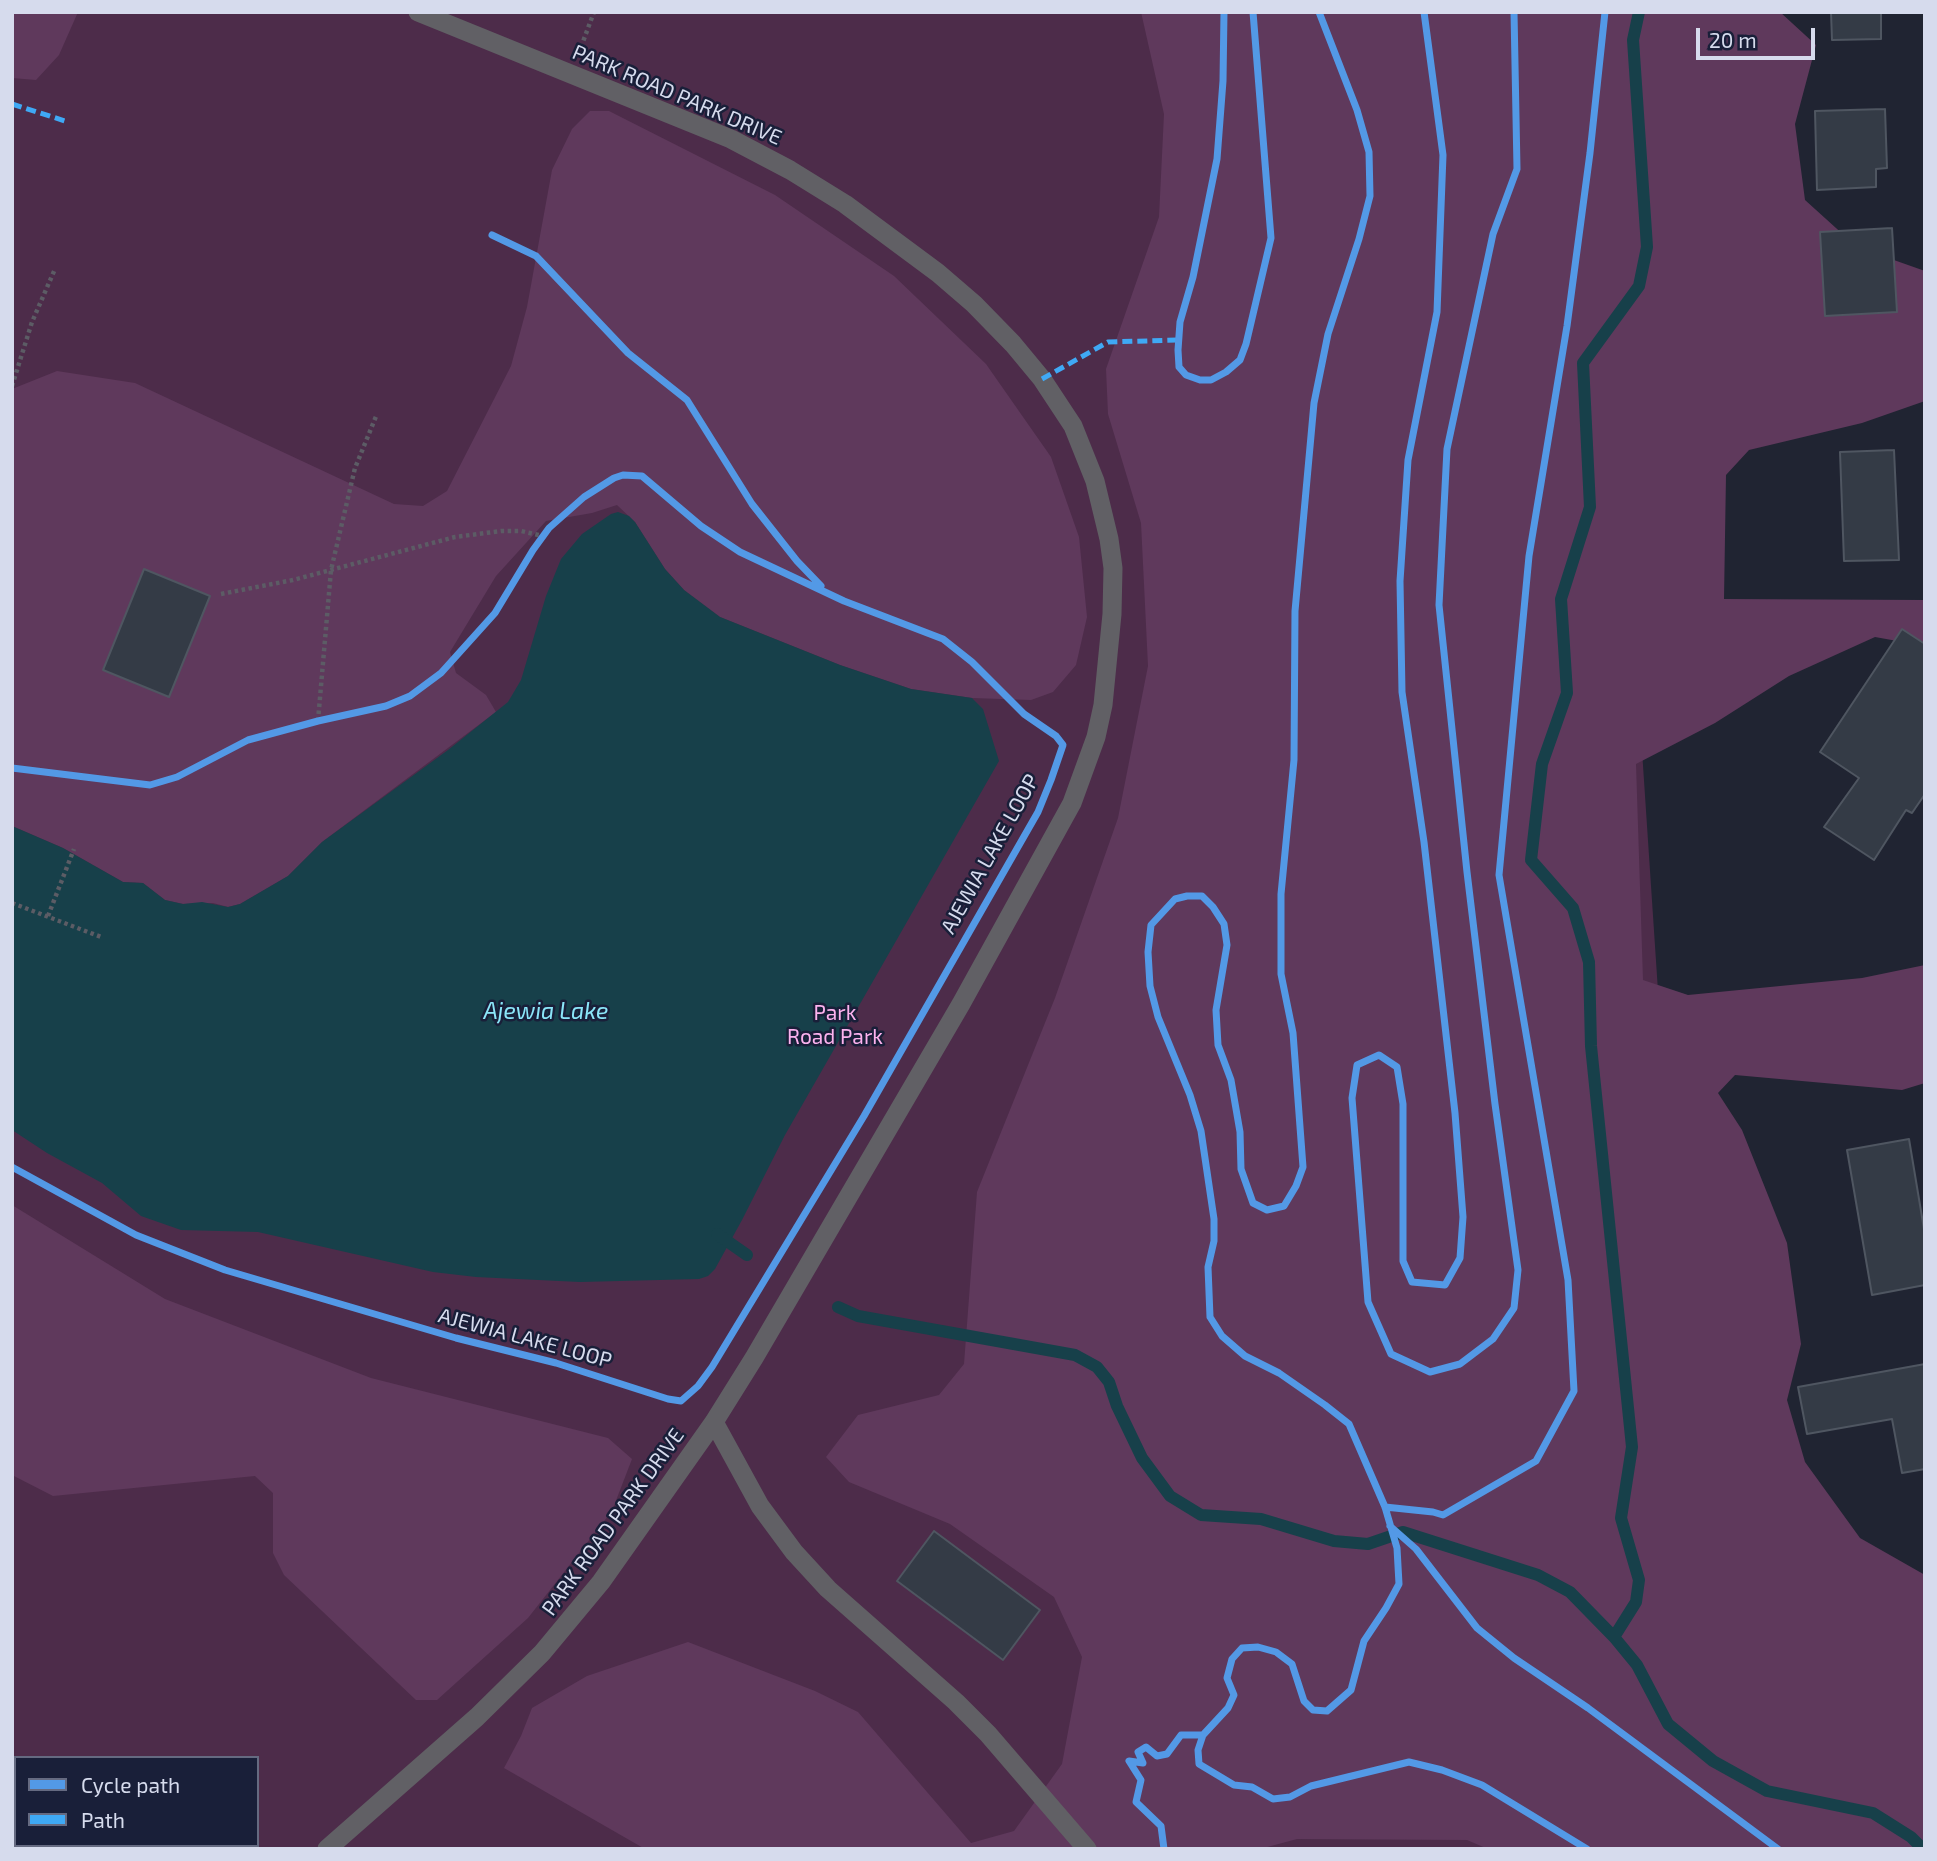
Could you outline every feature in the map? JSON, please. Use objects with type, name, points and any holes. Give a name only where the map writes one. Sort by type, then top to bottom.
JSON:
[{"type":"lane","name":"PARK ROAD PARK DRIVE","points":[[327,1849],[477,1717],[542,1653],[601,1582],[714,1422],[961,1004],[1072,803],[1096,737],[1106,683],[1112,614],[1113,568],[1109,539],[1095,481],[1079,437],[1062,406],[1013,344],[939,273],[845,204],[732,139],[418,12]]},
{"type":"lane","points":[[714,1422],[760,1506],[794,1552],[828,1589],[946,1693],[988,1734],[1087,1849]]},
{"type":"path","points":[[12,386],[33,322],[55,269]]},
{"type":"path","points":[[317,720],[331,570],[355,468],[377,414]]},
{"type":"path","points":[[221,594],[251,590],[455,537],[521,531],[541,540],[549,528]]},
{"type":"path","points":[[304,725],[330,718]]},
{"type":"path","points":[[48,916],[74,849]]},
{"type":"path","points":[[12,903],[101,937]]},
{"type":"green space","name":"Park Road Park","points":[[12,12],[1617,12],[1630,570],[1659,1006],[1876,1849],[12,1849]]},
{"type":"shaded area","points":[[12,12],[78,12],[59,55],[36,80],[12,78]]},
{"type":"shaded area","points":[[1141,12],[1780,12],[1816,45],[1795,124],[1805,200],[1857,247],[1925,271],[1925,401],[1862,423],[1749,450],[1726,475],[1724,599],[1925,600],[1925,646],[1875,637],[1789,676],[1715,723],[1636,764],[1643,980],[1688,995],[1862,978],[1925,965],[1925,1083],[1902,1090],[1735,1075],[1718,1093],[1742,1130],[1787,1243],[1801,1344],[1787,1400],[1805,1462],[1860,1538],[1925,1575],[1925,1849],[1488,1849],[1467,1840],[1297,1839],[1260,1849],[645,1849],[504,1768],[532,1708],[587,1676],[688,1642],[815,1691],[858,1712],[971,1843],[1014,1831],[1062,1764],[1082,1657],[1054,1597],[950,1524],[849,1482],[826,1457],[858,1415],[939,1395],[964,1364],[977,1192],[1055,998],[1118,818],[1148,666],[1141,523],[1108,414],[1106,369],[1159,217],[1164,114]]},
{"type":"shaded area","points":[[590,111],[609,111],[775,195],[894,276],[986,364],[1051,457],[1079,537],[1087,617],[1076,665],[1053,692],[1031,700],[972,698],[911,689],[840,665],[720,617],[684,590],[665,569],[635,522],[617,505],[592,513],[546,521],[496,576],[450,652],[456,673],[486,695],[496,712],[322,842],[288,876],[240,904],[228,907],[213,903],[183,904],[165,900],[143,883],[123,882],[63,848],[12,826],[12,389],[57,371],[135,383],[394,504],[423,506],[447,491],[511,366],[527,307],[552,170],[572,129]]},
{"type":"shaded area","points":[[12,1205],[165,1299],[371,1378],[608,1438],[632,1459],[612,1511],[528,1618],[437,1700],[416,1700],[284,1575],[273,1553],[273,1493],[255,1476],[53,1496],[12,1475]]},
{"type":"water","name":"Ajewia Lake","points":[[618,512],[629,516],[635,522],[665,569],[684,590],[720,617],[840,665],[911,689],[972,698],[983,709],[999,761],[785,1135],[715,1269],[708,1276],[699,1279],[580,1282],[476,1277],[433,1272],[258,1232],[181,1230],[141,1216],[102,1183],[12,1130],[12,826],[63,848],[123,882],[143,883],[165,900],[228,907],[240,904],[288,876],[322,842],[448,750],[508,702],[521,680],[546,596],[561,559],[582,534]]},
{"type":"building","points":[[1831,12],[1881,12],[1881,39],[1832,40]]},
{"type":"building","points":[[1885,109],[1887,168],[1876,169],[1876,187],[1817,190],[1815,111]]},
{"type":"building","points":[[1892,228],[1897,312],[1825,316],[1820,232]]},
{"type":"building","points":[[1894,450],[1899,560],[1844,561],[1840,452]]},
{"type":"building","points":[[144,569],[210,596],[169,697],[103,670]]},
{"type":"building","points":[[1902,629],[1925,644],[1925,794],[1912,813],[1906,810],[1874,860],[1824,827],[1859,778],[1820,752]]},
{"type":"building","points":[[1909,1139],[1925,1235],[1925,1285],[1872,1295],[1847,1150]]},
{"type":"building","points":[[1925,1364],[1925,1469],[1902,1473],[1892,1419],[1807,1434],[1798,1387]]},
{"type":"building","points":[[934,1531],[1040,1610],[1003,1660],[897,1581]]},
{"type":"waterway","points":[[1614,1637],[1636,1602],[1639,1580],[1621,1518],[1632,1447],[1591,1046],[1589,962],[1573,908],[1531,860],[1542,764],[1567,693],[1561,599],[1590,507],[1583,363],[1639,286],[1647,247],[1633,40],[1639,12]]},
{"type":"waterway","points":[[717,1234],[747,1255]]},
{"type":"waterway","points":[[838,1307],[858,1316],[1075,1355],[1097,1367],[1109,1382],[1117,1406],[1142,1458],[1170,1496],[1201,1515],[1261,1519],[1334,1541],[1368,1544],[1403,1532],[1538,1575],[1570,1592],[1614,1637],[1637,1665],[1668,1724],[1713,1761],[1767,1791],[1873,1813],[1911,1837],[1923,1849]]},
{"type":"marked path","points":[[12,104],[65,121]]},
{"type":"marked path","points":[[1042,379],[1108,342],[1179,340]]},
{"type":"cycle path","points":[[1224,12],[1223,81],[1217,159],[1193,277],[1180,322],[1178,350],[1179,367],[1186,375],[1200,380],[1211,380],[1240,360],[1271,238],[1253,12]]},
{"type":"cycle path","points":[[1319,12],[1357,110],[1369,152],[1370,196],[1328,334],[1314,403],[1295,611],[1294,760],[1281,894],[1281,974],[1293,1033],[1303,1167],[1284,1206],[1267,1210],[1253,1203],[1241,1169],[1240,1132],[1231,1080],[1218,1045],[1216,1010],[1227,945],[1224,924],[1202,896],[1175,899],[1151,925],[1148,952],[1150,986],[1158,1017],[1190,1095],[1201,1131],[1214,1219],[1214,1241],[1208,1267],[1210,1317],[1222,1336],[1245,1356],[1279,1373],[1349,1424],[1385,1507],[1397,1548],[1399,1584],[1364,1641],[1351,1690],[1327,1711],[1313,1710],[1304,1701],[1292,1664],[1276,1652],[1258,1647],[1242,1648],[1232,1659],[1227,1678],[1234,1695],[1228,1708],[1203,1735],[1198,1750],[1199,1764],[1234,1785],[1252,1787],[1273,1799],[1290,1797],[1311,1786],[1409,1762],[1442,1770],[1482,1785],[1587,1849]]},
{"type":"cycle path","points":[[1424,12],[1443,155],[1437,312],[1408,460],[1400,581],[1402,692],[1424,842],[1455,1113],[1463,1217],[1460,1258],[1445,1285],[1412,1282],[1403,1261],[1403,1104],[1397,1067],[1379,1055],[1357,1065],[1352,1098],[1368,1302],[1391,1354],[1430,1372],[1460,1364],[1493,1339],[1514,1308],[1518,1270],[1467,872],[1439,605],[1447,449],[1493,234],[1517,169],[1514,12]]},
{"type":"cycle path","points":[[1385,1507],[1443,1515],[1536,1461],[1574,1391],[1568,1280],[1499,875],[1529,556],[1567,326],[1605,12]]},
{"type":"cycle path","points":[[492,235],[536,256],[628,353],[687,400],[752,504],[797,561],[821,586]]},
{"type":"cycle path","name":"AJEWIA LAKE LOOP","points":[[12,768],[150,785],[177,777],[248,740],[386,706],[410,696],[441,673],[495,613],[549,528],[584,497],[623,475],[642,476],[701,526],[740,552],[844,601],[943,639],[972,662],[1024,714],[1056,736],[1063,745],[1038,812],[864,1116],[712,1367],[698,1386],[681,1401],[225,1270],[136,1235],[12,1167]]},
{"type":"cycle path","points":[[1390,1526],[1416,1549],[1477,1628],[1514,1658],[1588,1708],[1778,1849]]},
{"type":"cycle path","points":[[1164,1849],[1161,1826],[1136,1802],[1141,1780],[1129,1761],[1143,1763],[1138,1752],[1146,1747],[1157,1756],[1167,1754],[1181,1735],[1203,1735]]}]
